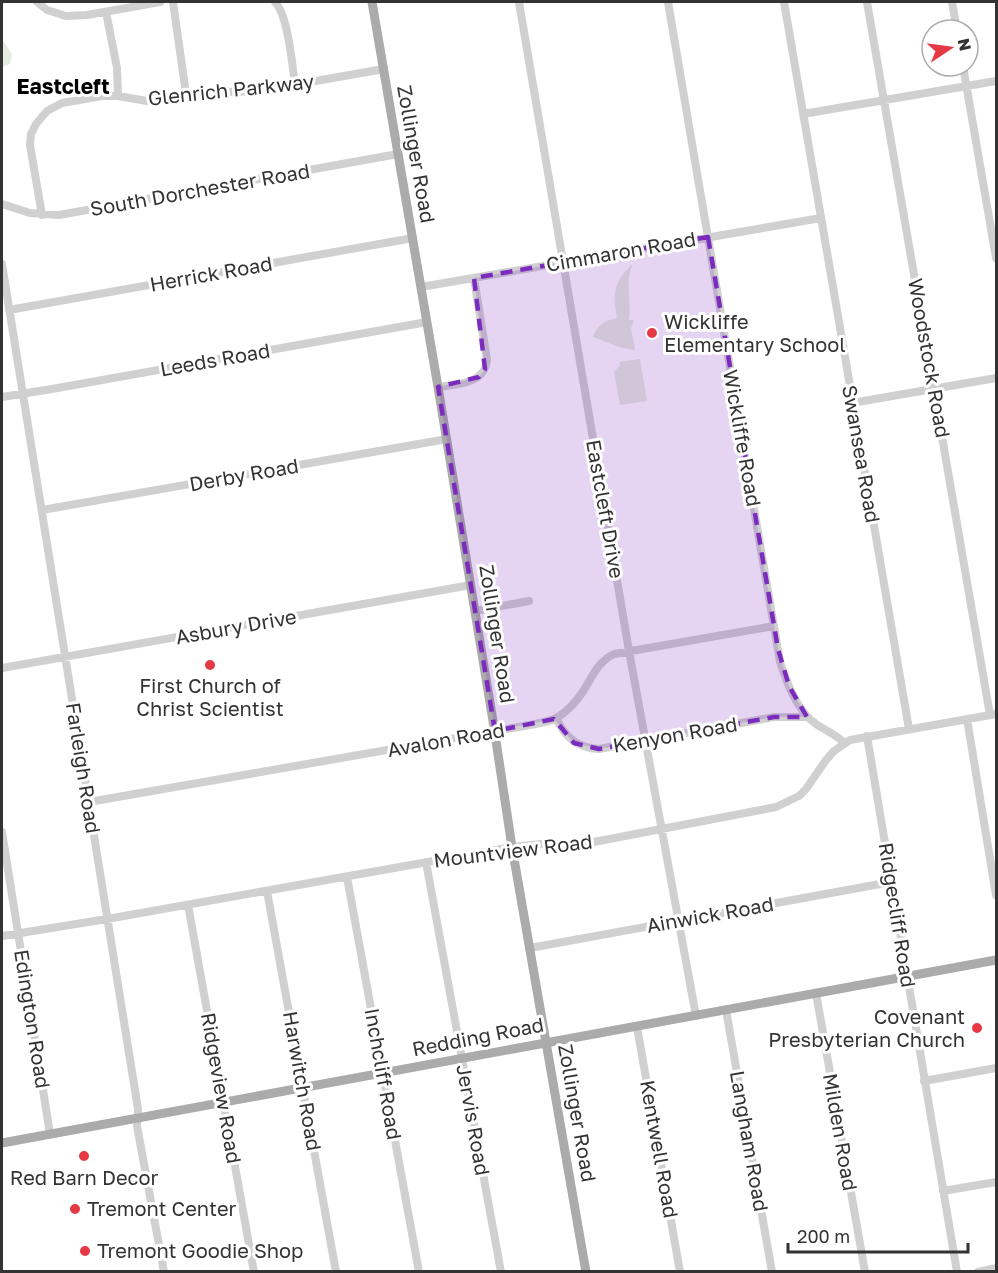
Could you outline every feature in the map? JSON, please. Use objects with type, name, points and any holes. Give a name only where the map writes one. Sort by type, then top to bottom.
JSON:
[{"type":"main road","name":"Zollinger Road","points":[[372,2],[447,439],[512,847],[586,1272]]},
{"type":"main road","name":"Redding Road","points":[[2,1143],[996,960]]},
{"type":"street","points":[[37,2],[46,10],[66,16],[87,15],[160,2]]},
{"type":"street","points":[[173,2],[186,94]]},
{"type":"street","points":[[275,2],[280,7],[285,21],[295,84]]},
{"type":"street","name":"Eastcleft Drive","points":[[519,2],[629,651],[696,1016]]},
{"type":"street","name":"Wickliffe Road","points":[[668,2],[780,662],[797,702],[807,717],[844,743]]},
{"type":"street","name":"Swansea Road","points":[[783,2],[909,729]]},
{"type":"street","name":"Woodstock Road","points":[[867,2],[993,715]]},
{"type":"street","points":[[952,2],[955,18]]},
{"type":"street","points":[[106,12],[117,68],[117,96]]},
{"type":"street","name":"Glenrich Parkway","points":[[42,214],[30,145],[31,134],[47,111],[62,104],[102,96],[147,101],[212,91],[264,90],[384,69]]},
{"type":"street","points":[[965,78],[996,258]]},
{"type":"street","points":[[802,114],[996,81]]},
{"type":"street","name":"South Dorchester Road","points":[[2,204],[30,213],[59,214],[398,154]]},
{"type":"street","name":"Cimmaron Road","points":[[421,287],[820,218]]},
{"type":"street","name":"Herrick Road","points":[[9,310],[412,238]]},
{"type":"street","name":"Farleigh Road","points":[[2,264],[138,1109],[137,1126],[164,1272]]},
{"type":"street","points":[[438,387],[479,377],[485,369],[487,360],[474,278]]},
{"type":"street","name":"Leeds Road","points":[[2,397],[427,322]]},
{"type":"street","points":[[852,403],[996,378]]},
{"type":"street","name":"Derby Road","points":[[42,510],[447,439]]},
{"type":"street","name":"Asbury Drive","points":[[2,668],[471,585]]},
{"type":"street","points":[[475,610],[529,602]]},
{"type":"street","name":"Avalon Road","points":[[89,802],[530,725],[556,718],[569,709],[603,661],[615,654],[774,626]]},
{"type":"street","name":"Mountview Road","points":[[2,936],[107,920],[512,847],[541,844],[578,845],[776,807],[799,796],[826,760],[850,740],[993,715]]},
{"type":"street","name":"Kenyon Road","points":[[556,718],[566,735],[574,743],[582,747],[607,748],[774,717],[807,717]]},
{"type":"street","points":[[967,719],[996,895]]},
{"type":"street","name":"Ridgecliff Road","points":[[867,736],[957,1272]]},
{"type":"street","name":"Edington Road","points":[[2,832],[50,1134]]},
{"type":"street","name":"Jervis Road","points":[[426,862],[501,1272]]},
{"type":"street","name":"Inchcliff Road","points":[[346,877],[419,1272]]},
{"type":"street","name":"Ainwick Road","points":[[530,948],[891,882]]},
{"type":"street","name":"Harwitch Road","points":[[267,891],[336,1272]]},
{"type":"street","name":"Ridgeview Road","points":[[188,905],[254,1272]]},
{"type":"street","name":"Milden Road","points":[[816,993],[865,1272]]},
{"type":"street","name":"Langham Road","points":[[726,1010],[772,1272]]},
{"type":"street","name":"Kentwell Road","points":[[637,1027],[680,1272]]},
{"type":"street","points":[[924,1081],[996,1068]]},
{"type":"street","points":[[943,1191],[996,1182]]},
{"type":"street","points":[[978,1272],[996,1268]]},
{"type":"highlighted area","points":[[708,237],[778,649],[789,686],[807,717],[774,717],[599,749],[574,743],[554,719],[495,731],[438,387],[479,377],[485,369],[474,278]]},
{"type":"shaded area","points":[[2,39],[12,54],[10,64],[2,67]]},
{"type":"shaded area","points":[[633,264],[629,278],[629,320],[634,320],[631,328],[634,350],[593,337],[602,324],[617,318],[616,288],[622,276]]},
{"type":"shaded area","points":[[640,359],[647,401],[620,405],[614,372],[620,365],[619,362]]},
{"type":"place","name":"Wickliffe Elementary School","points":[[652,333]]},
{"type":"place","name":"First Church of Christ Scientist","points":[[210,665]]},
{"type":"place","name":"Covenant Presbyterian Church","points":[[977,1028]]},
{"type":"place","name":"Red Barn Decor","points":[[84,1156]]},
{"type":"place","name":"Tremont Center","points":[[75,1209]]},
{"type":"place","name":"Tremont Goodie Shop","points":[[85,1251]]},
{"type":"district","name":"Eastcleft","points":[[63,87]]}]
